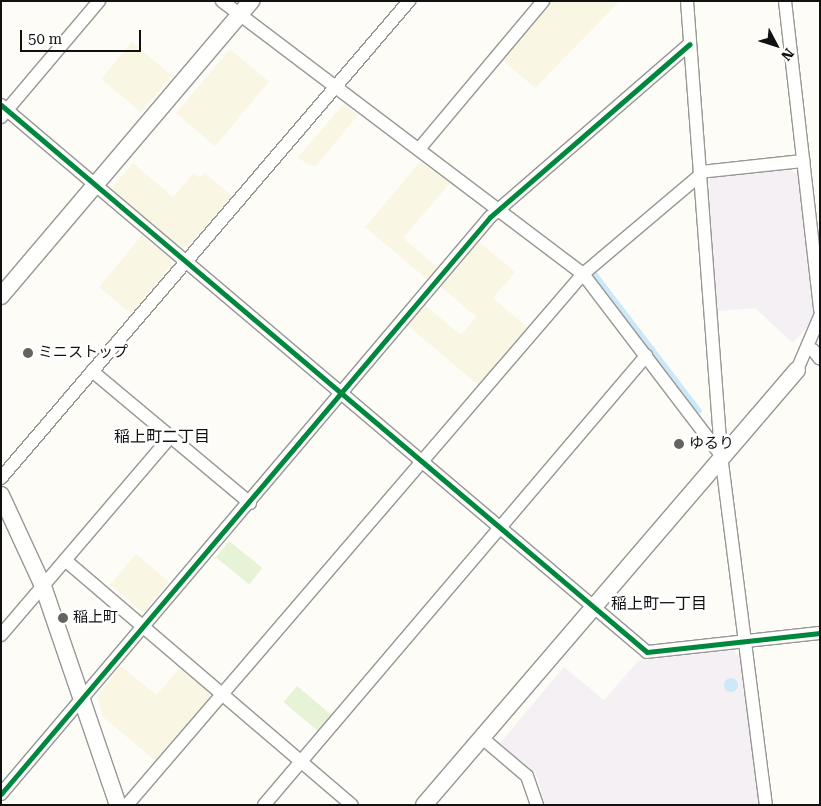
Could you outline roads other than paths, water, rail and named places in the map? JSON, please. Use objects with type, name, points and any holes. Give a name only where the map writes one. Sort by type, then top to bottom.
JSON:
[{"type":"street","points":[[99,1],[3,111],[96,185],[647,652],[820,633]]},
{"type":"street","points":[[222,1],[334,88],[419,149],[583,274],[721,455]]},
{"type":"street","points":[[1,296],[251,1]]},
{"type":"street","points":[[1,478],[409,1]]},
{"type":"street","points":[[419,149],[543,1]]},
{"type":"street","points":[[687,1],[721,455],[747,641],[766,805]]},
{"type":"street","points":[[784,1],[820,310]]},
{"type":"street","points":[[1,794],[498,210],[690,44]]},
{"type":"street","points":[[127,805],[423,464],[583,274],[700,173],[803,161]]},
{"type":"street","points":[[797,370],[820,316]]},
{"type":"street","points":[[424,805],[721,455],[797,370],[818,350]]},
{"type":"street","points":[[264,805],[646,356]]},
{"type":"street","points":[[92,371],[250,503]]},
{"type":"street","points":[[1,635],[170,437]]},
{"type":"street","points":[[1,495],[43,586],[118,805]]},
{"type":"street","points":[[65,560],[352,805]]},
{"type":"street","points":[[481,738],[527,776],[537,805]]},
{"type":"water","points":[[728,678],[734,678],[738,685],[734,692],[728,692],[724,688],[724,682]]},
{"type":"waterway","points":[[594,273],[699,411]]},
{"type":"place","name":"ミニストップ","points":[[28,353]]},
{"type":"place","name":"ゆるり","points":[[679,444]]},
{"type":"place","name":"稲上町","points":[[63,618]]},
{"type":"district","name":"稲上町二丁目","points":[[162,437]]},
{"type":"district","name":"稲上町一丁目","points":[[659,604]]}]
